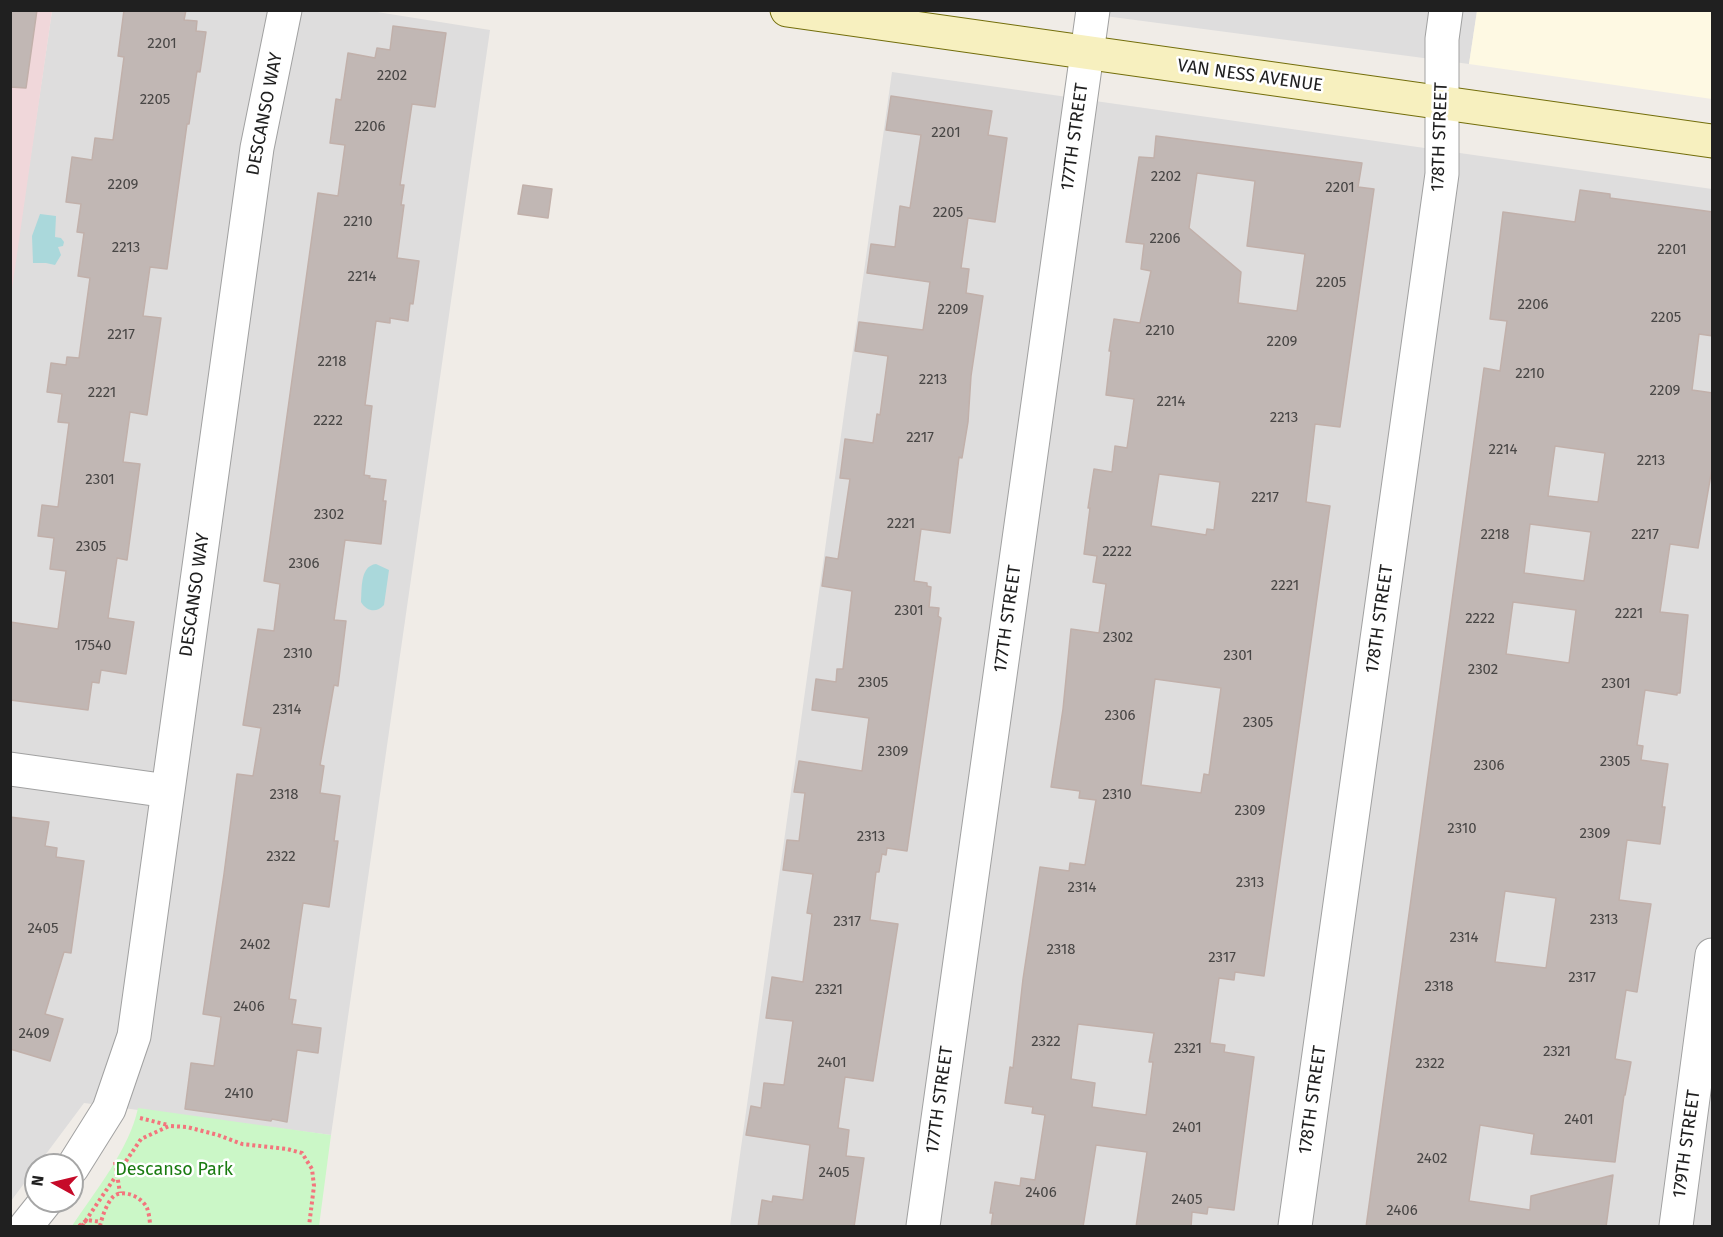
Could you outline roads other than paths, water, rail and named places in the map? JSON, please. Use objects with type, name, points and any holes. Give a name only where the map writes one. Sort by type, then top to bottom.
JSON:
[{"type":"main road","name":"VAN NESS AVENUE","points":[[787,10],[1713,141]]},
{"type":"street","name":"DESCANSO WAY","points":[[81,1153],[109,1109],[134,1036],[257,148],[285,10]]},
{"type":"street","name":"177TH STREET","points":[[923,1227],[1093,10]]},
{"type":"street","name":"178TH STREET","points":[[1295,1227],[1442,174],[1442,39],[1446,10]]},
{"type":"street","points":[[10,769],[168,791]]},
{"type":"street","name":"179TH STREET","points":[[1676,1227],[1713,955]]},
{"type":"street","points":[[26,1227],[37,1213]]},
{"type":"water","points":[[40,214],[56,216],[55,237],[61,238],[64,242],[63,246],[58,247],[61,255],[55,265],[33,263],[32,236]]},
{"type":"water","points":[[376,564],[389,570],[384,605],[372,610],[366,608],[361,602],[362,584],[364,573]]},
{"type":"park label","name":"Descanso Park","points":[[174,1170]]}]
